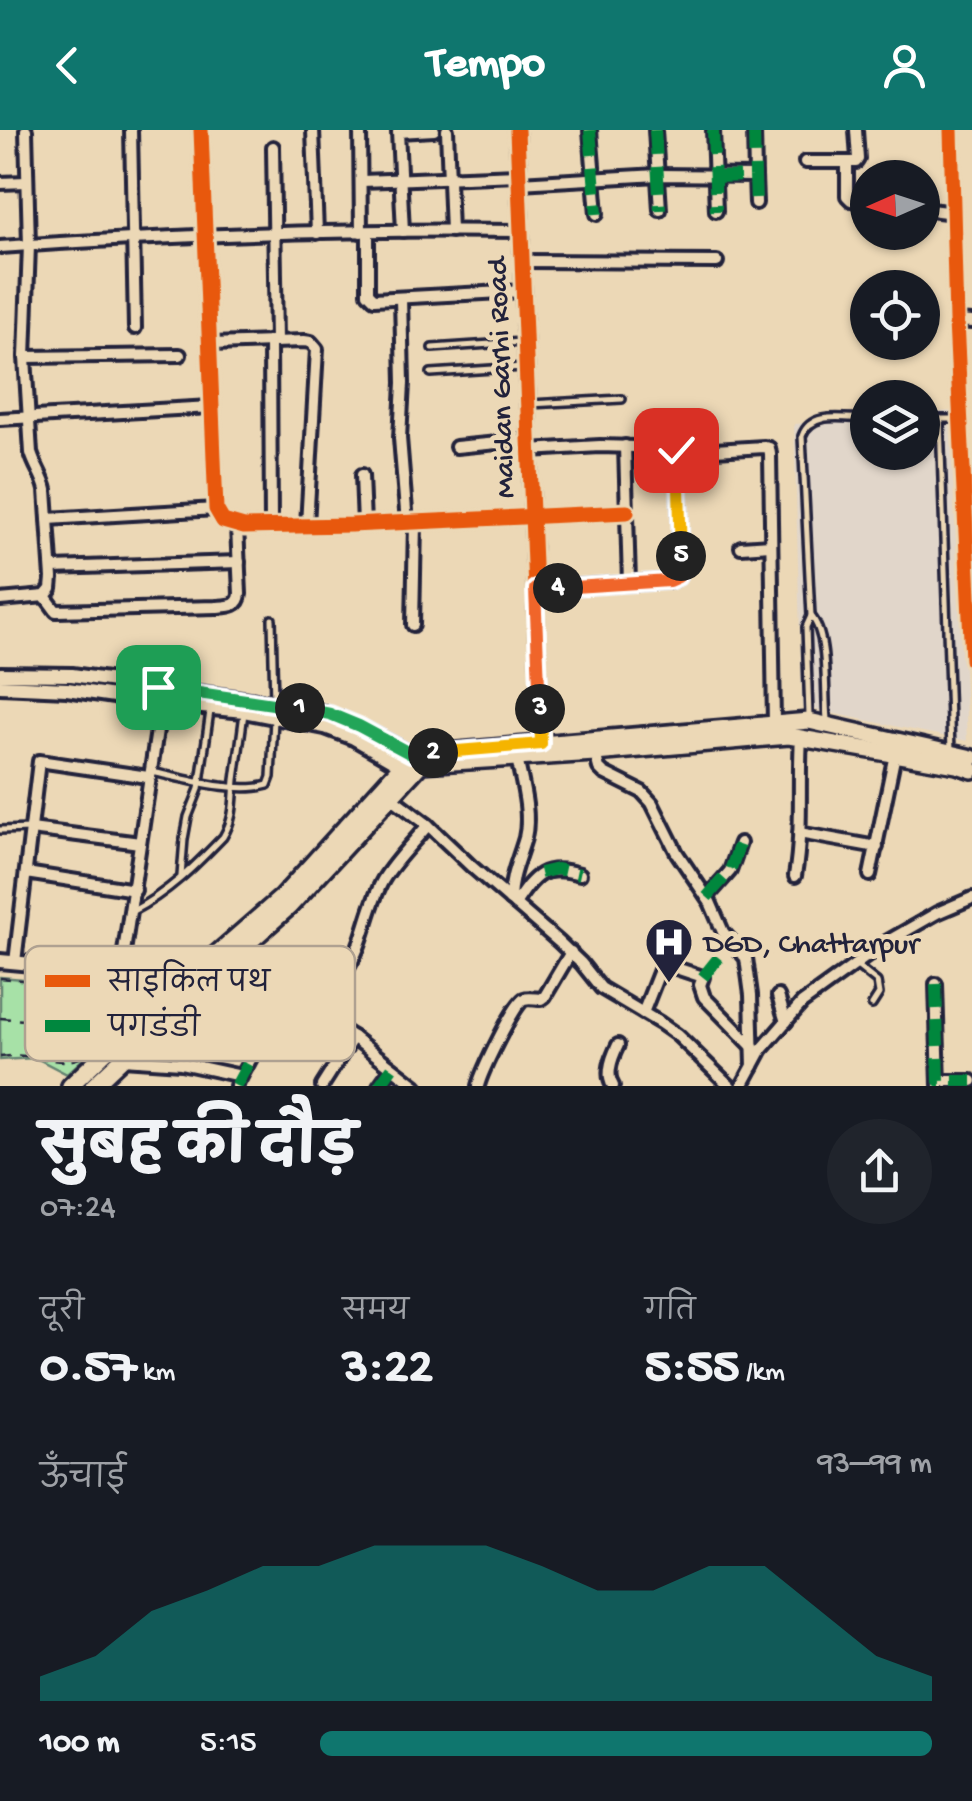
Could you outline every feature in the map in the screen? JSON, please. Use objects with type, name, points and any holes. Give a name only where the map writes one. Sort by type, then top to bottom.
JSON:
[{"type":"main road","points":[[231,946],[412,764],[541,744],[774,724],[972,770]]},
{"type":"main road","points":[[412,764],[594,753],[827,725],[972,758]]},
{"type":"main road","points":[[240,946],[289,907],[391,796],[412,764]]},
{"type":"main road","points":[[70,1086],[96,1061]]},
{"type":"main road","points":[[93,1086],[120,1061]]},
{"type":"street","points":[[26,130],[25,358],[33,462],[44,478],[48,519],[52,568],[46,596]]},
{"type":"street","points":[[131,130],[134,328]]},
{"type":"street","points":[[200,130],[216,510],[222,522],[237,526],[307,526],[627,512]]},
{"type":"street","points":[[313,130],[317,233]]},
{"type":"street","points":[[360,130],[370,296],[523,292]]},
{"type":"street","points":[[403,232],[398,132],[434,130]]},
{"type":"street","points":[[447,130],[451,230]]},
{"type":"street","name":"Maidan Garhi Road","points":[[517,130],[541,744]]},
{"type":"street","points":[[590,130],[597,214]]},
{"type":"street","points":[[655,130],[660,210]]},
{"type":"street","points":[[713,130],[716,211]]},
{"type":"street","points":[[754,130],[756,203]]},
{"type":"street","points":[[805,162],[856,162],[856,130]]},
{"type":"street","points":[[952,130],[956,321],[966,389],[961,420],[972,660]]},
{"type":"street","points":[[271,526],[273,147]]},
{"type":"street","points":[[847,162],[850,199]]},
{"type":"street","points":[[362,182],[755,176]]},
{"type":"street","points":[[0,183],[26,182]]},
{"type":"street","points":[[940,211],[954,213]]},
{"type":"street","points":[[0,246],[206,235],[521,230]]},
{"type":"street","points":[[522,262],[717,262]]},
{"type":"street","points":[[401,298],[400,438],[411,523],[413,625]]},
{"type":"street","points":[[956,321],[972,322]]},
{"type":"street","points":[[210,344],[311,342],[318,354],[307,526]]},
{"type":"street","points":[[25,358],[180,354]]},
{"type":"street","points":[[0,419],[211,407]]},
{"type":"street","points":[[625,446],[629,583]]},
{"type":"street","points":[[456,447],[625,446],[676,450],[681,560],[678,577],[669,581],[535,589]]},
{"type":"street","points":[[716,450],[768,448],[774,724]]},
{"type":"street","points":[[362,474],[364,524]]},
{"type":"street","points":[[48,519],[216,510]]},
{"type":"street","points":[[46,596],[56,611],[236,604],[240,600],[237,526]]},
{"type":"street","points":[[741,546],[772,545]]},
{"type":"street","points":[[52,568],[239,562]]},
{"type":"street","points":[[0,600],[46,596]]},
{"type":"street","points":[[0,674],[72,674],[274,711],[354,738],[412,764]]},
{"type":"street","points":[[0,686],[67,690],[210,709],[274,711]]},
{"type":"street","points":[[125,946],[161,704]]},
{"type":"street","points":[[795,876],[800,833],[799,770],[805,729]]},
{"type":"street","points":[[594,753],[604,773],[642,792],[652,802],[723,932],[742,951],[748,963],[754,1066]]},
{"type":"street","points":[[870,875],[895,754]]},
{"type":"street","points":[[512,902],[512,874],[526,824],[516,758]]},
{"type":"street","points":[[15,962],[39,761],[149,774]]},
{"type":"street","points":[[391,796],[570,952],[601,988],[676,1035],[730,1086]]},
{"type":"street","points":[[355,952],[382,881],[428,826]]},
{"type":"street","points":[[31,829],[140,842]]},
{"type":"street","points":[[800,833],[876,846]]},
{"type":"street","points":[[707,897],[730,872],[740,843]]},
{"type":"street","points":[[512,902],[540,873],[557,869],[580,874]]},
{"type":"street","points":[[26,873],[135,890]]},
{"type":"street","points":[[742,1086],[762,1049],[802,1003],[924,920],[972,898]]},
{"type":"street","points":[[478,1086],[520,1002],[545,996],[570,952]]},
{"type":"street","points":[[0,961],[25,963]]},
{"type":"street","points":[[643,1012],[660,970],[666,965],[703,977],[700,986],[704,997],[754,1048]]},
{"type":"street","points":[[936,984],[939,1084],[972,1081]]},
{"type":"street","points":[[778,996],[786,1022]]},
{"type":"street","points":[[355,1039],[416,1086]]},
{"type":"street","points":[[613,1086],[609,1076],[618,1045]]},
{"type":"street","points":[[152,1061],[181,1063],[238,1081]]},
{"type":"street","points":[[322,1086],[338,1061]]},
{"type":"street","points":[[379,1086],[392,1068]]},
{"type":"lane","points":[[432,348],[525,342]]},
{"type":"lane","points":[[431,373],[526,367]]},
{"type":"lane","points":[[528,404],[622,400]]},
{"type":"lane","points":[[805,729],[806,627],[811,616],[802,436],[805,426],[817,418],[850,419]]},
{"type":"lane","points":[[951,753],[940,419],[961,420]]},
{"type":"lane","points":[[811,616],[819,624],[827,725]]},
{"type":"lane","points":[[149,774],[235,786],[268,784],[274,711],[272,619]]},
{"type":"lane","points":[[180,880],[188,817],[197,797],[210,709]]},
{"type":"lane","points":[[131,912],[180,880],[223,837],[235,807],[244,711]]},
{"type":"lane","points":[[0,830],[31,829]]},
{"type":"lane","points":[[854,964],[878,982],[879,994],[872,1005]]},
{"type":"path","points":[[0,978],[25,980]]},
{"type":"path","points":[[0,1018],[25,1020]]},
{"type":"path","points":[[0,1057],[25,1056]]},
{"type":"shaded area","points":[[953,411],[967,741],[802,707],[794,424],[850,419],[850,470],[940,470],[940,412]]},
{"type":"green space","points":[[0,977],[25,979],[25,1059],[0,1060]]},
{"type":"green space","points":[[42,1061],[81,1061],[67,1074]]},
{"type":"marked path","points":[[590,130],[597,214]]},
{"type":"marked path","points":[[655,130],[660,210]]},
{"type":"marked path","points":[[713,130],[716,211]]},
{"type":"marked path","points":[[754,130],[755,176]]},
{"type":"marked path","points":[[715,177],[755,176],[756,203]]},
{"type":"marked path","points":[[707,897],[730,871],[740,843]]},
{"type":"marked path","points":[[540,873],[557,869],[580,874]]},
{"type":"marked path","points":[[703,977],[732,941]]},
{"type":"marked path","points":[[936,984],[939,1081],[972,1081]]},
{"type":"marked path","points":[[236,1086],[249,1061]]},
{"type":"marked path","points":[[379,1086],[392,1068]]},
{"type":"cycle path","points":[[201,130],[216,509],[223,521],[244,527],[351,525],[627,512]]},
{"type":"cycle path","points":[[517,130],[541,744]]},
{"type":"cycle path","points":[[951,130],[972,660]]},
{"type":"place","name":"DGD, Chattarpur","points":[[669,984]]},
{"type":"route","points":[[158,687],[330,714],[411,754],[541,744],[535,589],[669,581],[678,577],[681,560],[676,450]]}]
